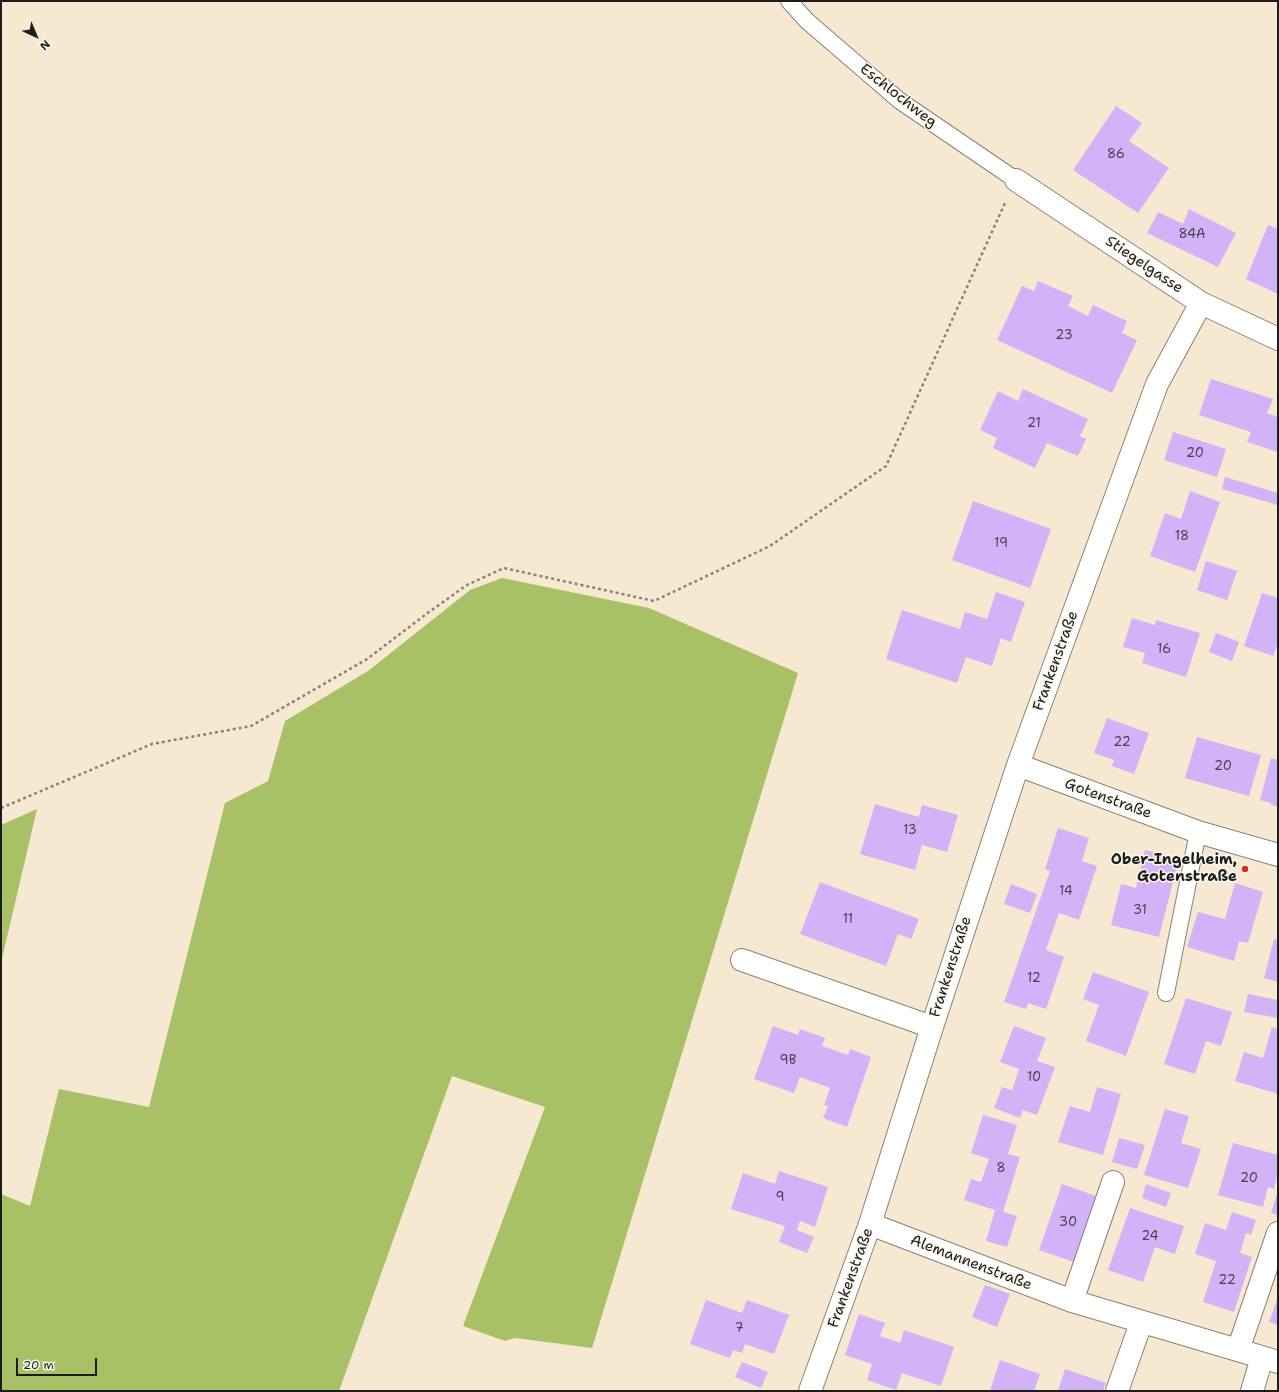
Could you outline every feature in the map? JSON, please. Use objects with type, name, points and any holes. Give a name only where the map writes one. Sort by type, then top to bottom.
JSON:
[{"type":"street","name":"Stiegelgasse","points":[[1016,180],[1201,303],[1278,339]]},
{"type":"street","name":"Frankenstraße","points":[[810,1391],[870,1224],[932,1026],[1018,765],[1157,384],[1201,303]]},
{"type":"street","name":"Gotenstraße","points":[[1018,765],[1198,832],[1278,855]]},
{"type":"street","name":"Frankenstraße","points":[[742,960],[932,1026]]},
{"type":"street","points":[[1072,1301],[1113,1182]]},
{"type":"street","name":"Alemannenstraße","points":[[870,1224],[1072,1301],[1141,1323],[1270,1360],[1252,1391]]},
{"type":"street","points":[[1238,1350],[1278,1233]]},
{"type":"street","points":[[1117,1391],[1141,1323]]},
{"type":"lane","name":"Eschlochweg","points":[[789,1],[807,21],[900,101],[1016,180]]},
{"type":"lane","points":[[1166,993],[1198,832]]},
{"type":"path","points":[[1,808],[152,744],[251,726],[367,659],[467,585],[504,568],[654,601],[770,546],[886,466],[1016,180]]},
{"type":"green space","points":[[502,578],[649,608],[798,673],[592,1348],[515,1338],[505,1341],[463,1326],[545,1107],[452,1076],[339,1391],[1,1391],[1,1194],[30,1206],[59,1089],[149,1107],[225,803],[268,781],[285,721],[368,671],[470,590]]},
{"type":"green space","points":[[37,809],[1,963],[1,825]]},
{"type":"building","points":[[1116,106],[1142,123],[1129,141],[1169,168],[1138,213],[1073,170]]},
{"type":"building","points":[[1189,209],[1236,233],[1218,267],[1147,233],[1158,212],[1183,224]]},
{"type":"building","points":[[1268,225],[1278,229],[1278,294],[1246,279]]},
{"type":"building","points":[[1038,281],[1073,296],[1068,306],[1088,316],[1093,305],[1127,321],[1122,333],[1137,340],[1112,393],[997,340],[1022,286],[1034,291]]},
{"type":"building","points":[[1211,379],[1273,399],[1267,413],[1278,417],[1278,452],[1247,442],[1251,432],[1199,415]]},
{"type":"building","points":[[1023,389],[1088,419],[1080,436],[1086,439],[1078,456],[1047,443],[1035,468],[993,448],[997,438],[980,430],[998,391],[1018,401]]},
{"type":"building","points":[[1173,432],[1226,449],[1217,477],[1164,460]]},
{"type":"building","points":[[1225,477],[1278,493],[1278,505],[1222,489]]},
{"type":"building","points":[[1190,491],[1220,502],[1195,572],[1150,556],[1165,513],[1181,519]]},
{"type":"building","points":[[973,501],[1051,529],[1030,588],[952,560]]},
{"type":"building","points":[[1206,561],[1237,571],[1227,600],[1197,590]]},
{"type":"building","points":[[996,592],[1025,602],[1011,642],[1001,638],[992,666],[966,657],[957,683],[886,659],[902,610],[960,629],[965,612],[987,619]]},
{"type":"building","points":[[1262,593],[1278,598],[1278,643],[1273,656],[1244,646]]},
{"type":"building","points":[[1132,618],[1155,625],[1156,620],[1200,633],[1186,677],[1142,663],[1145,653],[1123,647]]},
{"type":"building","points":[[1216,633],[1239,642],[1232,661],[1209,652]]},
{"type":"building","points":[[1107,718],[1149,733],[1134,774],[1112,766],[1114,760],[1094,753]]},
{"type":"building","points":[[1197,737],[1261,755],[1249,796],[1185,778]]},
{"type":"building","points":[[1271,758],[1278,760],[1278,807],[1260,800]]},
{"type":"building","points":[[875,804],[919,817],[922,805],[958,815],[947,852],[922,845],[915,870],[860,854]]},
{"type":"building","points":[[1058,828],[1089,838],[1082,861],[1097,866],[1079,920],[1059,913],[1046,950],[1064,957],[1046,1009],[1028,1003],[1026,1009],[1004,1002],[1050,871],[1045,869]]},
{"type":"building","points":[[1145,850],[1179,858],[1159,937],[1111,925],[1121,884],[1136,888]]},
{"type":"building","points":[[820,882],[919,919],[911,939],[898,934],[886,966],[800,934]]},
{"type":"building","points":[[1235,883],[1263,892],[1248,943],[1239,941],[1234,961],[1187,947],[1198,912],[1225,919]]},
{"type":"building","points":[[1011,884],[1037,894],[1030,913],[1004,904]]},
{"type":"building","points":[[1274,939],[1278,940],[1278,982],[1264,978]]},
{"type":"building","points":[[1093,972],[1149,992],[1126,1056],[1086,1041],[1099,1005],[1083,999]]},
{"type":"building","points":[[1248,994],[1278,1000],[1278,1018],[1244,1012]]},
{"type":"building","points":[[1186,998],[1232,1012],[1221,1046],[1206,1041],[1195,1074],[1164,1064]]},
{"type":"building","points":[[773,1026],[798,1035],[800,1029],[825,1038],[822,1046],[848,1055],[850,1049],[871,1057],[847,1127],[823,1118],[828,1106],[824,1105],[830,1088],[800,1077],[794,1093],[754,1079]]},
{"type":"building","points":[[1014,1026],[1046,1038],[1037,1061],[1055,1067],[1037,1115],[1023,1110],[1020,1118],[994,1108],[1002,1087],[1012,1090],[1019,1069],[1000,1062]]},
{"type":"building","points":[[1272,1027],[1278,1029],[1278,1094],[1235,1081],[1244,1052],[1263,1058]]},
{"type":"building","points":[[1097,1087],[1121,1094],[1103,1155],[1058,1142],[1070,1106],[1090,1112]]},
{"type":"building","points":[[1165,1109],[1189,1116],[1181,1143],[1201,1149],[1188,1188],[1144,1175]]},
{"type":"building","points":[[983,1115],[1017,1125],[1008,1154],[1020,1157],[1003,1212],[1017,1216],[1007,1247],[986,1241],[995,1210],[964,1200],[971,1179],[981,1182],[989,1159],[971,1153]]},
{"type":"building","points":[[1119,1138],[1145,1145],[1137,1169],[1112,1162]]},
{"type":"building","points":[[1233,1143],[1278,1155],[1278,1172],[1274,1189],[1268,1187],[1263,1207],[1218,1195]]},
{"type":"building","points":[[779,1171],[828,1187],[815,1227],[800,1221],[797,1230],[814,1237],[807,1253],[779,1242],[785,1226],[731,1209],[743,1173],[775,1184]]},
{"type":"building","points":[[1062,1184],[1096,1196],[1074,1262],[1039,1250]]},
{"type":"building","points":[[1146,1184],[1171,1193],[1166,1207],[1142,1198]]},
{"type":"building","points":[[1278,1191],[1278,1215],[1271,1213]]},
{"type":"building","points":[[1130,1208],[1184,1226],[1175,1254],[1155,1247],[1143,1282],[1108,1270]]},
{"type":"building","points":[[1232,1212],[1256,1220],[1251,1235],[1246,1233],[1240,1253],[1252,1257],[1234,1312],[1203,1302],[1216,1261],[1195,1254],[1205,1223],[1226,1230]]},
{"type":"building","points":[[985,1285],[1010,1294],[997,1327],[972,1317]]},
{"type":"building","points":[[1278,1297],[1278,1325],[1269,1322]]},
{"type":"building","points":[[706,1300],[742,1313],[747,1300],[789,1315],[774,1354],[745,1344],[742,1353],[733,1350],[730,1358],[690,1344]]},
{"type":"building","points":[[859,1314],[885,1323],[880,1336],[900,1343],[904,1330],[954,1347],[941,1386],[902,1373],[896,1390],[867,1380],[872,1364],[845,1355]]},
{"type":"building","points":[[1000,1360],[1040,1374],[1034,1391],[990,1391]]},
{"type":"building","points":[[742,1362],[768,1372],[761,1388],[735,1377]]},
{"type":"building","points":[[1065,1369],[1106,1383],[1103,1391],[1058,1391]]},
{"type":"place","name":"Ober-Ingelheim, Gotenstraße","points":[[1245,869]]}]
